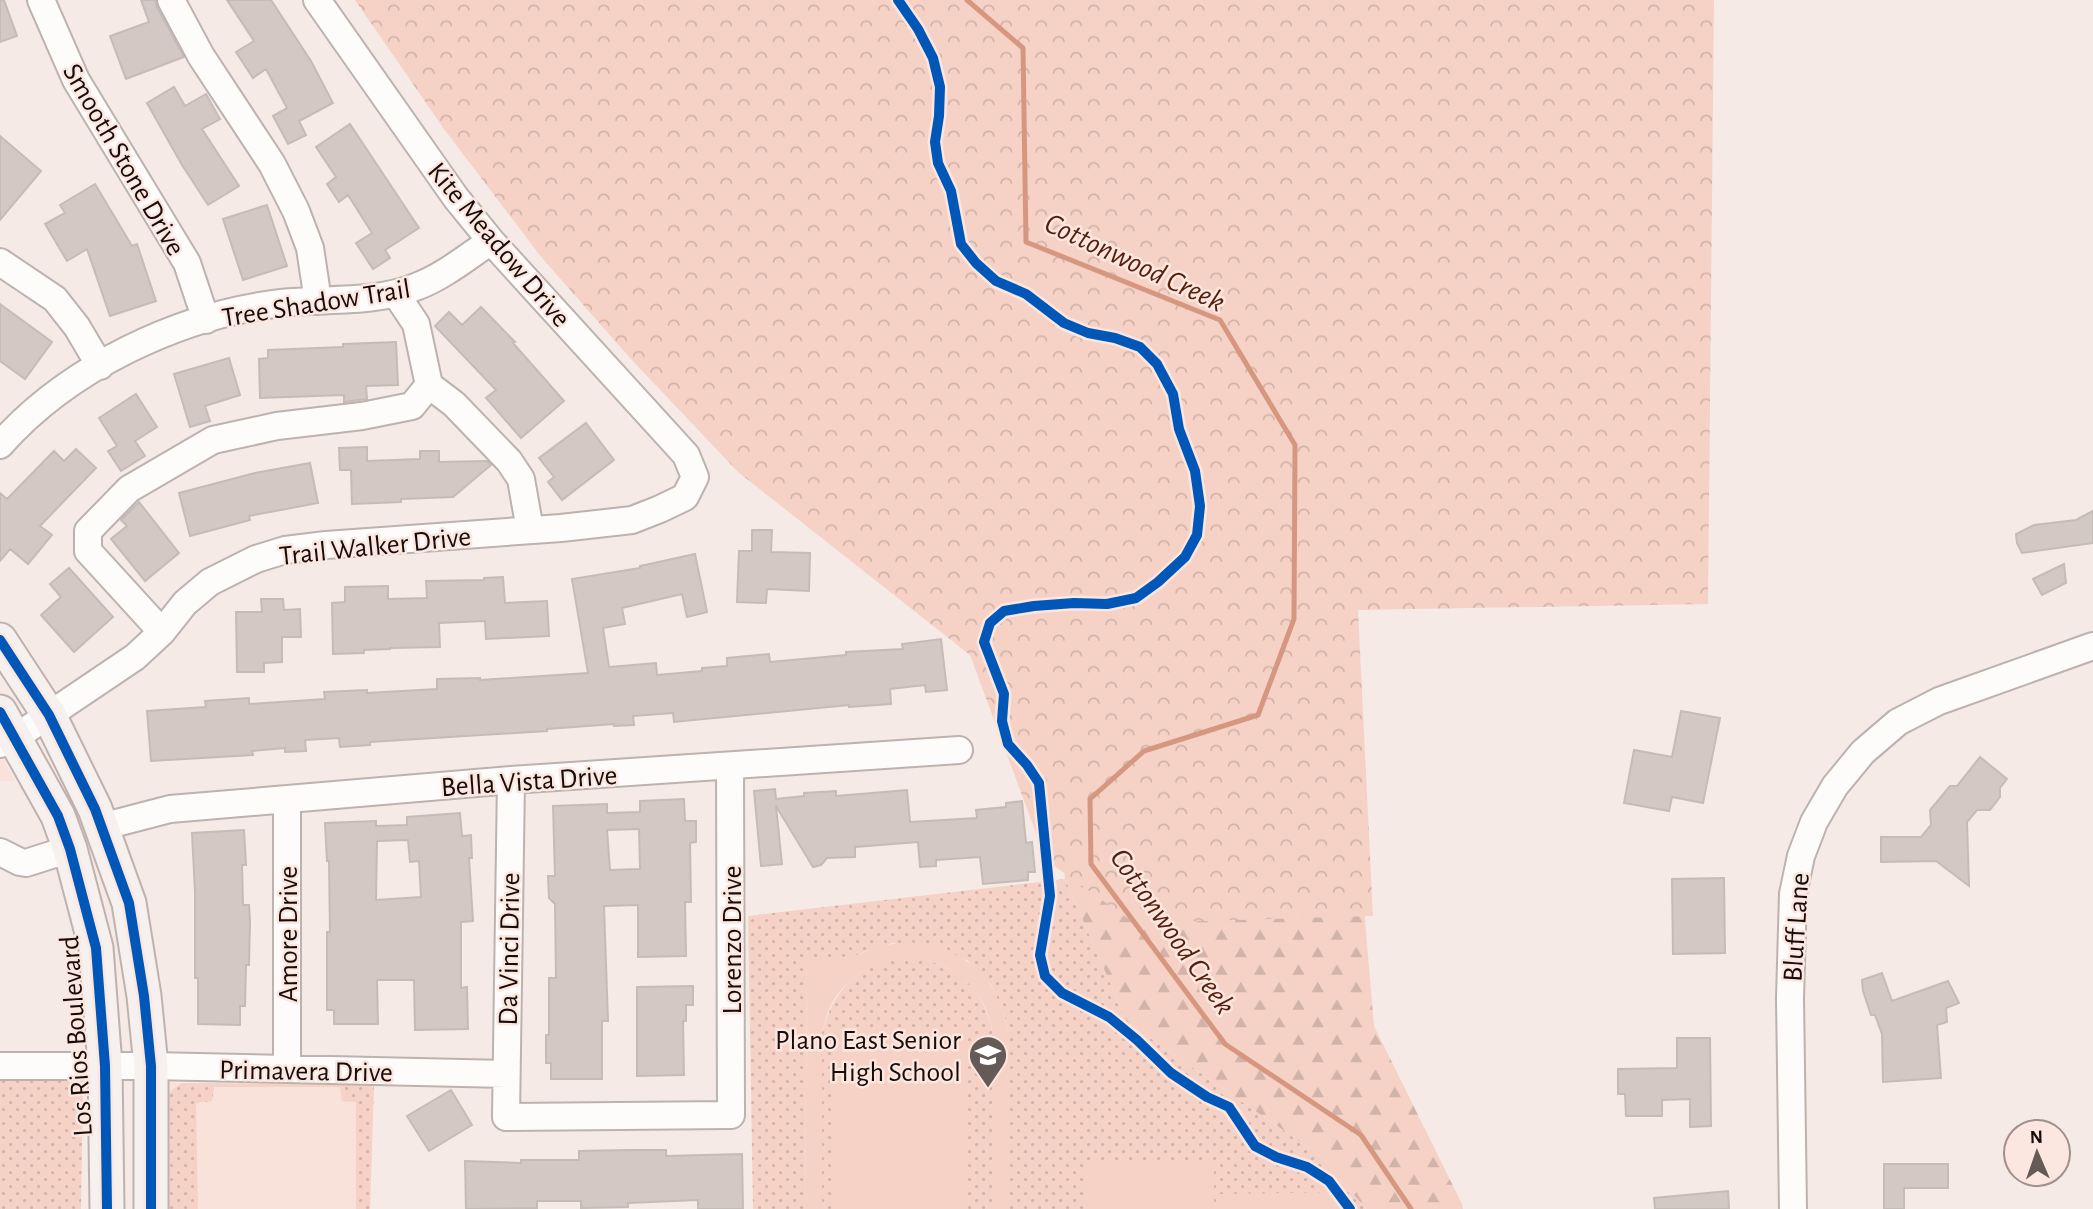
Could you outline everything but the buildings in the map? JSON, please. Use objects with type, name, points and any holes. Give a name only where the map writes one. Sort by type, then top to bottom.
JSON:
[{"type":"main road","points":[[0,640],[49,715],[95,808],[129,903],[144,996],[151,1066],[151,1209]]},
{"type":"main road","name":"Los Rios Boulevard","points":[[5,731],[58,816],[70,849],[96,948],[105,1066],[107,1209]]},
{"type":"street","name":"Smooth Stone Drive","points":[[41,0],[75,80],[187,263],[206,320]]},
{"type":"street","points":[[172,0],[201,55],[272,164],[296,211],[310,248],[318,301]]},
{"type":"street","name":"Kite Meadow Drive","points":[[317,0],[456,198],[491,241],[686,455],[695,477]]},
{"type":"street","name":"Tree Shadow Trail","points":[[3,435],[74,381],[133,346],[161,334],[234,312],[280,303],[396,293],[419,286],[438,276],[491,241]]},
{"type":"street","points":[[0,261],[55,299],[77,327],[100,366]]},
{"type":"street","points":[[396,293],[416,324],[429,385],[454,404],[509,461],[521,479],[530,530]]},
{"type":"street","points":[[162,632],[88,551],[89,531],[129,489],[213,440],[277,426],[362,416],[412,406],[429,385]]},
{"type":"street","name":"Trail Walker Drive","points":[[5,731],[49,715],[135,657],[162,632],[185,603],[210,582],[256,559],[285,550],[632,520],[685,497],[695,477]]},
{"type":"street","name":"Bluff Lane","points":[[1793,1209],[1790,998],[1793,894],[1801,856],[1814,822],[1835,786],[1863,752],[1898,722],[1939,701],[2093,646]]},
{"type":"street","name":"Bella Vista Drive","points":[[101,828],[170,809],[511,780],[959,750]]},
{"type":"street","name":"Lorenzo Drive","points":[[506,1117],[731,1115],[730,766]]},
{"type":"street","name":"Da Vinci Drive","points":[[506,1117],[511,780]]},
{"type":"street","name":"Amore Drive","points":[[287,799],[287,1069]]},
{"type":"street","points":[[0,852],[26,863],[70,849]]},
{"type":"street","name":"Primavera Drive","points":[[0,1066],[151,1066],[506,1074]]},
{"type":"shaded area","points":[[0,753],[15,781],[0,781]]},
{"type":"shaded area","points":[[168,1083],[374,1084],[370,1209],[168,1209]]},
{"type":"green space","points":[[355,0],[1714,0],[1708,604],[1358,610],[1373,916],[1134,923],[1046,860],[970,655],[738,472],[630,358],[542,258],[444,129]]},
{"type":"green space","points":[[1357,824],[1374,1026],[1463,1209],[1366,1209],[1322,1157],[1127,1022],[1065,879],[1062,833]]},
{"type":"green space","name":"Plano East Senior High School","points":[[1065,879],[1127,1022],[1322,1157],[1366,1209],[1008,1209],[1008,1033],[1005,1017],[991,985],[967,960],[893,943],[853,957],[807,959],[805,1209],[753,1209],[748,916]]},
{"type":"green space","points":[[907,942],[945,950],[975,968],[987,980],[1003,1013],[1008,1033],[1008,1209],[993,1209],[993,1033],[986,1011],[966,980],[948,968],[928,961],[908,959],[867,969],[849,981],[835,998],[829,1011],[822,1033],[822,1209],[805,1209],[807,958],[853,957],[879,946]]},
{"type":"green space","points":[[916,958],[946,967],[968,982],[983,1004],[993,1033],[993,1209],[822,1209],[822,1033],[828,1016],[843,988],[866,969],[897,959]]},
{"type":"green space","points":[[833,1027],[967,1027],[967,1209],[833,1209]]},
{"type":"green space","points":[[0,1079],[83,1080],[81,1209],[0,1209]]},
{"type":"green space","points":[[181,1083],[374,1084],[370,1209],[356,1209],[356,1102],[342,1101],[340,1087],[214,1087],[212,1101],[196,1103],[198,1209],[166,1209],[166,1096]]},
{"type":"green space","points":[[1085,1160],[1214,1160],[1214,1209],[1085,1209]]},
{"type":"green space","points":[[1346,1192],[1346,1209],[1219,1209],[1219,1194]]},
{"type":"waterway","name":"Cottonwood Creek","points":[[967,0],[1023,48],[1026,242],[1220,320],[1295,445],[1294,619],[1258,715],[1144,751],[1090,799],[1091,864],[1225,1044],[1361,1135],[1411,1209]]},
{"type":"cycle path","points":[[898,0],[918,29],[933,58],[940,87],[935,142],[938,163],[951,191],[961,244],[976,263],[996,281],[1026,294],[1064,323],[1088,333],[1115,338],[1140,347],[1157,364],[1173,394],[1179,429],[1195,471],[1200,506],[1197,535],[1185,557],[1158,582],[1136,598],[1107,604],[1074,603],[1004,611],[990,623],[984,642],[1004,694],[1002,721],[1008,744],[1039,783],[1050,896],[1040,955],[1045,976],[1062,993],[1109,1017],[1171,1073],[1207,1097],[1229,1107],[1255,1146],[1276,1157],[1307,1167],[1329,1181],[1350,1209]]},
{"type":"cycle path","points":[[0,640],[49,715],[95,809],[129,903],[144,996],[151,1066],[151,1209]]},
{"type":"cycle path","points":[[0,712],[58,816],[70,849],[96,948],[105,1066],[107,1209]]},
{"type":"place","name":"Plano East Senior High School","points":[[988,1089]]}]
